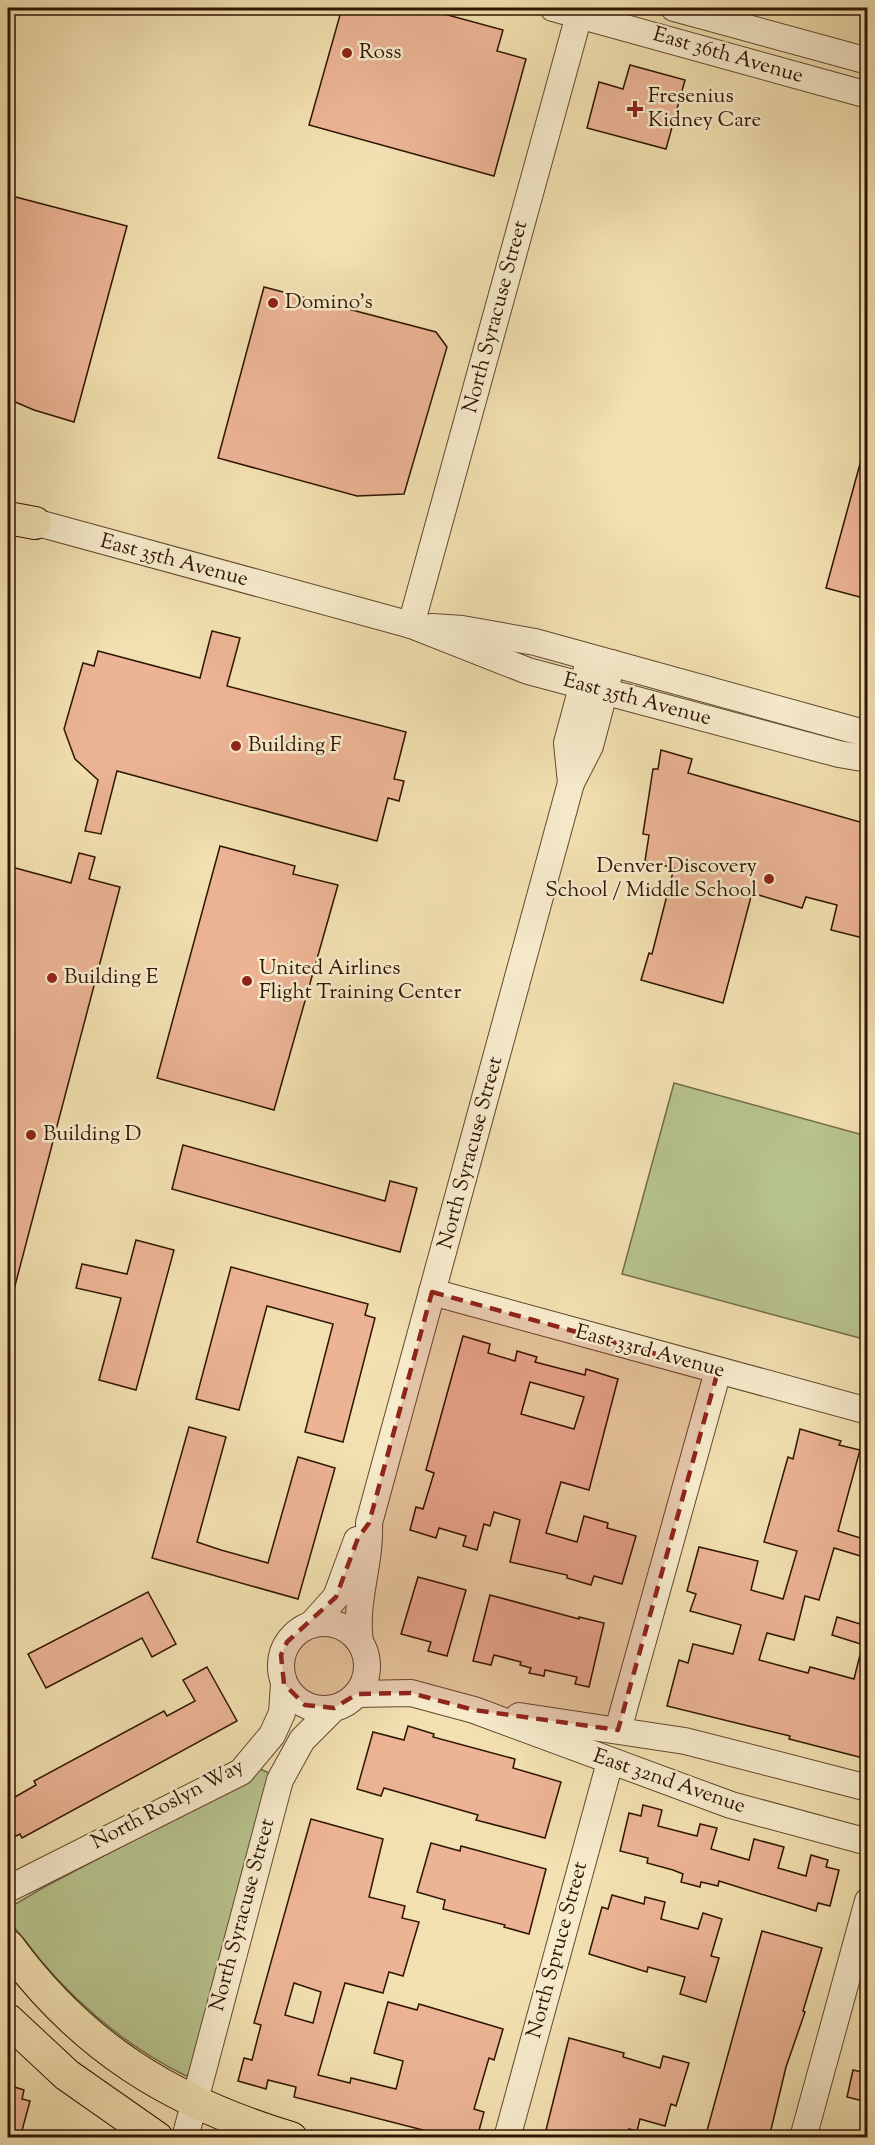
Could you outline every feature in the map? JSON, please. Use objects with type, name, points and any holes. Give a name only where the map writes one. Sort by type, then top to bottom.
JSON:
[{"type":"main road","points":[[8,1946],[48,1995],[95,2041],[143,2076],[194,2101],[291,2138]]},
{"type":"main road","points":[[8,2020],[67,2075],[157,2138]]},
{"type":"street","name":"East 36th Avenue","points":[[553,8],[580,11],[867,95]]},
{"type":"street","name":"East 36th Avenue","points":[[674,8],[867,61]]},
{"type":"street","name":"North Syracuse Street","points":[[411,626],[580,11]]},
{"type":"street","name":"East 35th Avenue","points":[[17,519],[411,626],[481,655],[594,689],[867,759]]},
{"type":"street","name":"East 35th Avenue","points":[[411,626],[498,634],[602,660],[867,734]]},
{"type":"street","name":"North Syracuse Street","points":[[363,1652],[358,1605],[370,1544],[369,1523],[571,783],[567,743],[594,689],[602,660]]},
{"type":"street","name":"East 33rd Avenue","points":[[432,1292],[867,1411]]},
{"type":"street","points":[[618,1730],[718,1371]]},
{"type":"street","name":"North Syracuse Street","points":[[311,1625],[336,1597],[358,1538],[369,1523]]},
{"type":"street","points":[[325,1623],[338,1625],[350,1632],[363,1652],[364,1682],[357,1694],[334,1708],[319,1709],[305,1705],[293,1696],[284,1684],[280,1670],[281,1655],[287,1642],[298,1631],[311,1625],[325,1623]]},
{"type":"street","name":"East 32nd Avenue","points":[[363,1652],[411,1693]]},
{"type":"street","name":"North Roslyn Way","points":[[8,1889],[241,1772],[272,1735],[282,1713],[284,1684]]},
{"type":"street","name":"East 32nd Avenue","points":[[357,1694],[411,1693],[474,1710],[730,1806],[867,1842]]},
{"type":"street","name":"North Syracuse Street","points":[[185,2138],[280,1780],[302,1740],[334,1708]]},
{"type":"street","name":"East 32nd Avenue","points":[[474,1710],[618,1730],[732,1752],[867,1788]]},
{"type":"street","name":"North Spruce Street","points":[[507,2138],[610,1762]]},
{"type":"street","points":[[803,2138],[867,1901]]},
{"type":"highlighted area","points":[[432,1292],[718,1371],[618,1730],[474,1710],[411,1693],[357,1694],[334,1708],[305,1705],[284,1684],[281,1655],[287,1642],[336,1597],[358,1538],[369,1523]]},
{"type":"green space","points":[[674,1083],[867,1136],[867,1340],[622,1274]]},
{"type":"green space","points":[[258,1768],[271,1774],[190,2074],[186,2076],[163,2064],[118,2034],[77,1999],[40,1960],[16,1930],[9,1912],[12,1906],[46,1886],[185,1813]]},
{"type":"building","points":[[342,8],[422,8],[503,30],[497,51],[526,59],[494,176],[309,125]]},
{"type":"building","name":"Fresenius Kidney Care","points":[[630,65],[685,80],[666,149],[587,128],[599,82],[623,89]]},
{"type":"building","points":[[8,195],[127,226],[74,422],[34,410],[8,399]]},
{"type":"building","points":[[264,287],[436,332],[447,347],[404,494],[357,496],[218,458]]},
{"type":"building","points":[[863,453],[867,454],[867,599],[826,588]]},
{"type":"building","name":"Building F","points":[[212,631],[240,638],[227,686],[406,732],[394,779],[404,781],[399,801],[388,798],[377,841],[117,771],[101,834],[85,831],[98,780],[75,759],[64,729],[83,663],[94,666],[98,651],[200,678]]},
{"type":"building","name":"Denver Discovery School / Middle School","points":[[661,750],[692,759],[688,773],[867,824],[867,939],[831,930],[837,905],[806,897],[802,908],[752,893],[723,1003],[641,980],[649,953],[652,954],[674,868],[645,861],[649,835],[643,834],[653,769],[658,769]]},
{"type":"building","name":"United Airlines Flight Training Center","points":[[220,846],[295,866],[293,874],[338,885],[274,1110],[157,1078]]},
{"type":"building","name":"Building E","points":[[79,853],[95,857],[89,879],[120,887],[12,1297],[8,1296],[8,866],[71,883]]},
{"type":"building","points":[[183,1145],[385,1201],[390,1181],[417,1188],[400,1252],[172,1189]]},
{"type":"building","points":[[136,1240],[174,1250],[136,1390],[99,1380],[121,1298],[76,1288],[82,1264],[127,1274]]},
{"type":"building","points":[[231,1267],[368,1304],[365,1315],[375,1318],[343,1442],[305,1432],[333,1324],[267,1306],[239,1410],[196,1399]]},
{"type":"building","points":[[463,1336],[490,1344],[488,1353],[515,1361],[517,1351],[537,1357],[535,1362],[585,1375],[586,1369],[618,1379],[589,1490],[561,1482],[546,1533],[577,1542],[584,1516],[608,1523],[607,1528],[636,1536],[622,1584],[594,1576],[591,1585],[567,1578],[567,1575],[510,1562],[520,1520],[494,1512],[490,1526],[484,1524],[477,1550],[463,1546],[466,1536],[439,1528],[436,1538],[410,1530],[416,1507],[423,1509],[434,1473],[426,1470]],"holes":[[[530,1382],[584,1397],[574,1429],[521,1414]]]},
{"type":"building","points":[[189,1427],[226,1437],[197,1542],[221,1550],[268,1563],[298,1457],[335,1468],[298,1599],[152,1558]]},
{"type":"building","points":[[800,1429],[841,1441],[839,1445],[860,1450],[838,1531],[867,1540],[867,1558],[834,1548],[819,1600],[805,1596],[794,1640],[767,1633],[759,1660],[808,1673],[810,1667],[854,1679],[861,1651],[867,1652],[867,1759],[789,1739],[790,1736],[667,1706],[679,1660],[688,1663],[693,1644],[733,1654],[741,1625],[690,1611],[696,1594],[687,1591],[699,1547],[758,1561],[751,1590],[783,1599],[797,1551],[764,1542],[788,1457],[793,1459]]},
{"type":"building","points":[[418,1577],[466,1590],[447,1656],[428,1651],[431,1642],[401,1634]]},
{"type":"building","points":[[148,1592],[176,1644],[152,1657],[142,1638],[46,1688],[28,1654]]},
{"type":"building","points":[[490,1595],[579,1619],[579,1617],[604,1623],[589,1687],[575,1684],[577,1677],[545,1670],[544,1676],[529,1673],[531,1668],[520,1665],[521,1662],[494,1655],[491,1665],[473,1661]]},
{"type":"building","points":[[837,1617],[867,1626],[867,1646],[832,1635]]},
{"type":"building","points":[[207,1667],[237,1721],[22,1838],[20,1834],[8,1840],[8,1801],[36,1785],[34,1781],[164,1711],[167,1716],[195,1701],[183,1680]]},
{"type":"building","points":[[408,1726],[434,1734],[433,1737],[515,1759],[513,1768],[561,1782],[545,1838],[476,1820],[478,1815],[384,1788],[381,1796],[357,1789],[373,1732],[404,1740]]},
{"type":"building","points":[[643,1805],[662,1810],[658,1826],[697,1836],[700,1824],[717,1828],[711,1849],[749,1860],[754,1839],[784,1847],[778,1868],[806,1876],[811,1855],[828,1860],[826,1867],[839,1870],[830,1906],[818,1903],[816,1911],[719,1881],[718,1886],[701,1882],[700,1887],[681,1882],[683,1874],[647,1863],[648,1858],[620,1851],[629,1813],[641,1816]]},
{"type":"building","points":[[311,1819],[383,1839],[369,1897],[405,1906],[402,1918],[419,1922],[403,1976],[389,1972],[383,1993],[345,1983],[318,2075],[350,2083],[351,2078],[396,2089],[403,2061],[374,2053],[388,2002],[417,2010],[419,2004],[503,2029],[494,2060],[489,2058],[474,2109],[484,2112],[477,2138],[454,2138],[294,2097],[296,2087],[268,2080],[266,2089],[238,2081],[244,2058],[252,2060],[261,2025],[254,2023]],"holes":[[[294,1983],[321,1992],[313,2023],[285,2015]]]},
{"type":"building","points":[[431,1843],[460,1851],[461,1846],[546,1869],[529,1934],[504,1927],[505,1925],[443,1909],[445,1900],[417,1892]]},
{"type":"building","points":[[612,1895],[644,1904],[645,1897],[665,1902],[661,1919],[698,1929],[703,1913],[722,1919],[711,1956],[719,1958],[706,2002],[680,1994],[685,1977],[648,1967],[647,1972],[589,1954],[602,1907],[608,1909]]},
{"type":"building","points":[[762,1931],[822,1948],[803,2011],[805,2012],[786,2067],[769,2138],[705,2138]]},
{"type":"building","points":[[569,2038],[624,2053],[623,2057],[660,2068],[663,2056],[689,2063],[676,2106],[671,2104],[665,2126],[640,2119],[637,2131],[629,2129],[628,2138],[544,2138]]},
{"type":"building","points":[[853,2070],[867,2073],[867,2102],[847,2097]]},
{"type":"building","points":[[8,2085],[24,2090],[22,2099],[30,2101],[20,2138],[8,2138]]},
{"type":"place","name":"Ross","points":[[347,53]]},
{"type":"place","name":"Fresenius Kidney Care","points":[[635,109]]},
{"type":"place","name":"Domino's","points":[[273,303]]},
{"type":"place","name":"Building F","points":[[236,746]]},
{"type":"place","name":"Denver Discovery School / Middle School","points":[[769,879]]},
{"type":"place","name":"Building E","points":[[52,978]]},
{"type":"place","name":"United Airlines Flight Training Center","points":[[247,981]]},
{"type":"place","name":"Building D","points":[[31,1135]]}]
